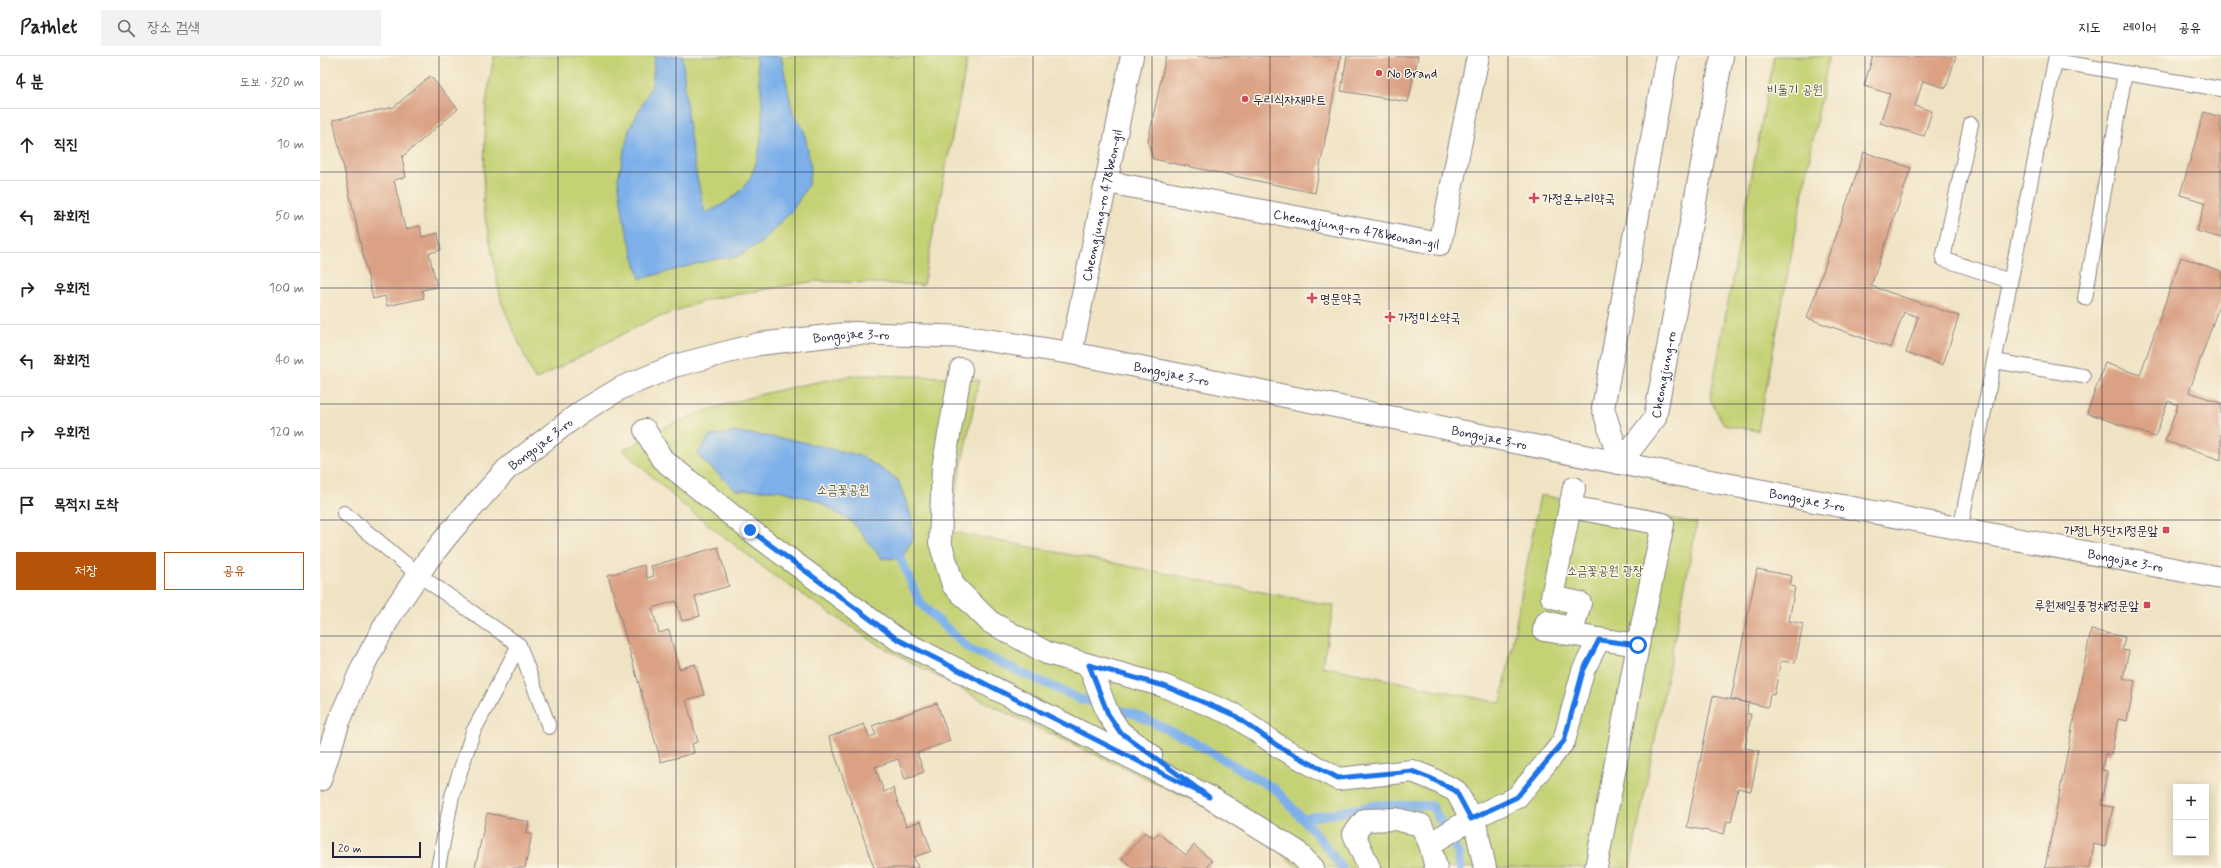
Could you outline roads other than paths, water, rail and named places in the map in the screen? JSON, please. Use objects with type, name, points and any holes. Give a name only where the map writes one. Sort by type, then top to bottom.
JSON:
[{"type":"street","name":"Cheongjung-ro 478beon-gil","points":[[1071,353],[1108,182],[1132,56]]},
{"type":"street","name":"Cheongjung-ro 478beonan-gil","points":[[1108,182],[1440,244],[1478,56]]},
{"type":"street","points":[[1620,463],[1604,408],[1667,56]]},
{"type":"street","name":"Cheongjung-ro","points":[[1620,463],[1655,418],[1722,56]]},
{"type":"street","name":"Bongojae 3-ro","points":[[320,780],[339,721],[363,666],[390,616],[466,512],[507,469],[588,408],[621,388],[674,366],[759,344],[854,333],[911,333],[967,336],[1071,353],[1960,530],[2221,578]]},
{"type":"street","points":[[961,370],[944,468],[940,542],[953,585],[990,622],[1047,653],[1164,686],[1234,715],[1278,746],[1338,778],[1412,771],[1430,778],[1456,791],[1476,827],[1485,868]]},
{"type":"street","points":[[645,430],[662,459],[750,530],[897,639],[1209,797],[1296,850],[1313,868]]},
{"type":"street","points":[[1596,868],[1638,645],[1665,515],[1572,498],[1552,597],[1580,603],[1573,629],[1547,622],[1544,630],[1599,640],[1638,645]]},
{"type":"street","points":[[1430,844],[1471,819],[1517,797],[1564,741],[1583,671],[1599,640]]},
{"type":"street","points":[[1089,665],[1108,714],[1120,732],[1209,797]]},
{"type":"street","points":[[1369,868],[1354,834],[1365,820],[1395,819],[1421,825],[1430,844],[1436,868]]},
{"type":"lane","points":[[1960,530],[2056,59],[2125,73],[2221,89]]},
{"type":"lane","points":[[2085,298],[2125,73]]},
{"type":"lane","points":[[1971,124],[1943,259],[2010,281]]},
{"type":"lane","points":[[1994,361],[2082,376]]},
{"type":"lane","points":[[344,513],[419,575],[519,645],[549,727]]},
{"type":"lane","points":[[438,868],[452,796],[473,732],[519,645]]},
{"type":"water","points":[[655,56],[683,56],[685,96],[690,135],[696,174],[705,213],[722,205],[738,193],[747,183],[754,170],[761,138],[762,121],[762,103],[755,56],[781,56],[793,114],[804,130],[811,168],[808,185],[794,208],[761,243],[736,257],[715,259],[640,279],[624,221],[618,179],[629,130],[652,85]]},
{"type":"water","points":[[737,432],[798,441],[861,456],[898,480],[912,518],[913,539],[901,559],[881,558],[852,522],[816,500],[778,490],[736,490],[697,455],[710,436]]},
{"type":"waterway","points":[[901,559],[920,603],[968,648],[1080,699],[1134,714],[1186,738],[1275,789],[1318,836],[1342,868]]},
{"type":"waterway","points":[[1303,819],[1378,805],[1432,806],[1458,853],[1460,868]]},
{"type":"place","name":"No Brand","points":[[1379,73]]},
{"type":"place","name":"두리식자재마트","points":[[1245,99]]},
{"type":"place","name":"가정온누리약국","points":[[1534,198]]},
{"type":"place","name":"명문약국","points":[[1312,298]]},
{"type":"place","name":"가정미소약국","points":[[1390,317]]},
{"type":"place","name":"가정LH3단지정문앞","points":[[2166,530]]},
{"type":"place","name":"루원제일풍경채정문앞","points":[[2147,605]]},
{"type":"park label","name":"비둘기 공원","points":[[1795,89]]},
{"type":"park label","name":"소금꽃공원","points":[[843,489]]},
{"type":"park label","name":"소금꽃공원 광장","points":[[1605,570]]}]
